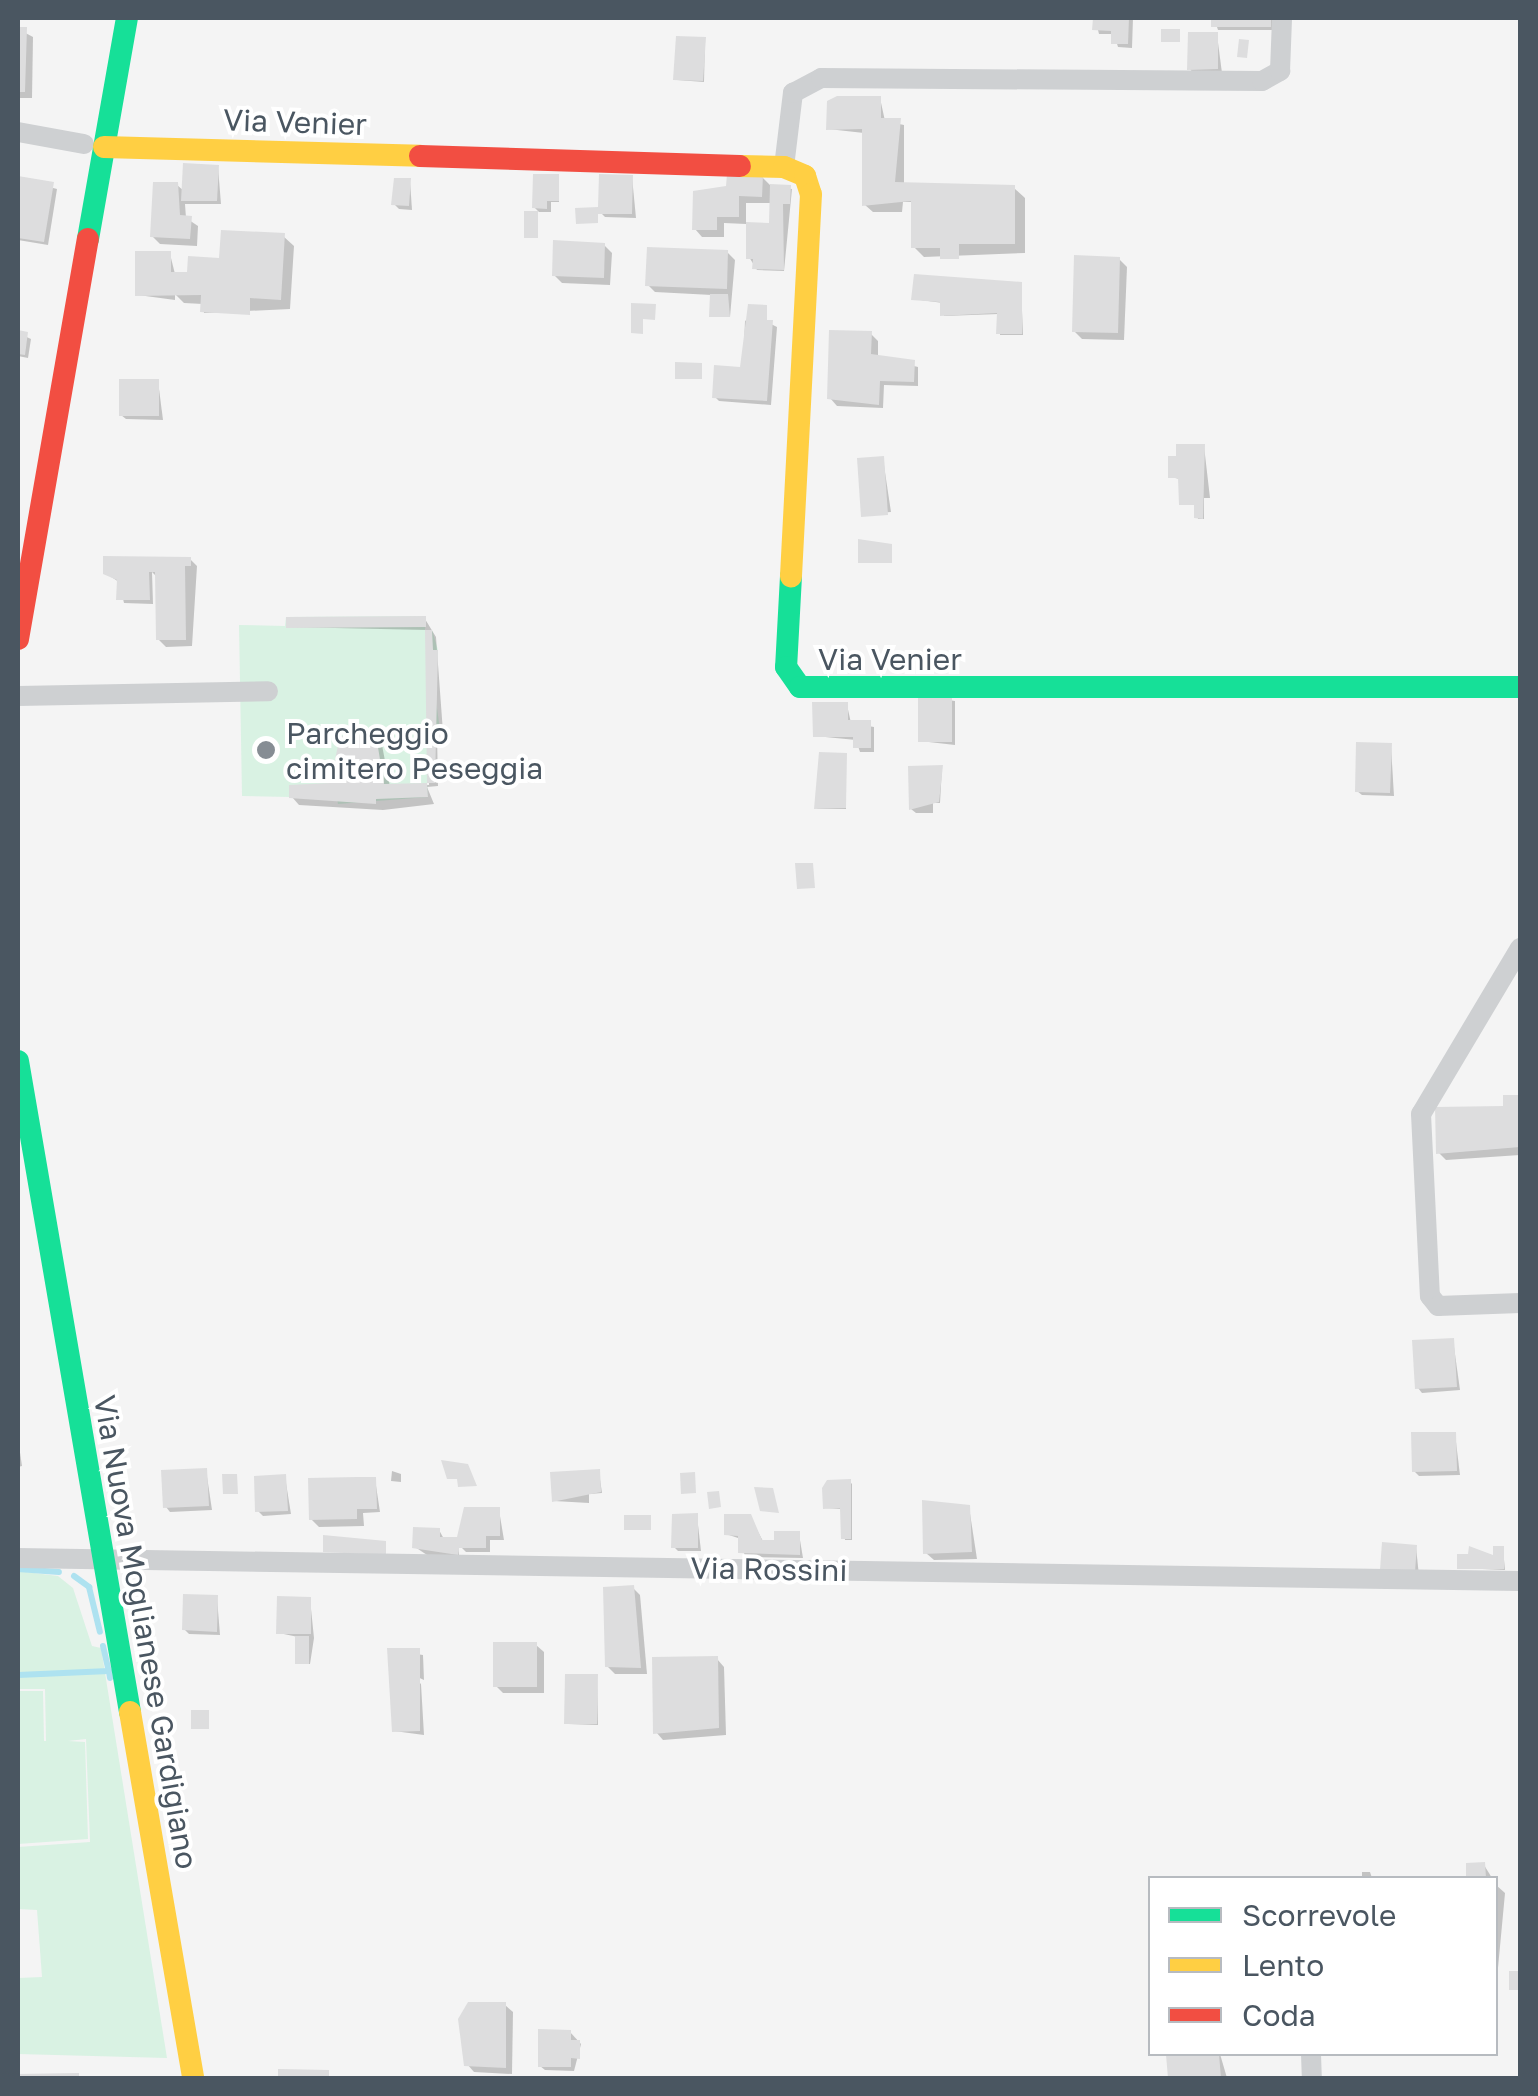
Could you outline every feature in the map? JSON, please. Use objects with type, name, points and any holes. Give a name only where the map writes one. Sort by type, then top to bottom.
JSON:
[{"type":"street","points":[[18,639],[94,145],[127,18]]},
{"type":"street","points":[[784,168],[794,94],[821,78],[1262,80],[1280,71],[1282,18]]},
{"type":"street","points":[[18,132],[94,145]]},
{"type":"street","name":"Via Venier","points":[[94,145],[784,168],[805,176],[810,194],[786,667],[800,688],[1520,688]]},
{"type":"street","points":[[18,696],[268,691]]},
{"type":"street","points":[[1520,948],[1420,1114],[1430,1296],[1438,1306],[1520,1304]]},
{"type":"street","name":"Via Nuova Moglianese Gardigiano","points":[[18,1062],[193,2078]]},
{"type":"street","name":"Via Rossini","points":[[18,1558],[1520,1580]]},
{"type":"green space","points":[[426,616],[425,630],[432,630],[438,650],[434,688],[440,729],[435,729],[435,783],[427,783],[428,797],[338,804],[337,798],[242,796],[239,625],[285,626],[286,617]]},
{"type":"green space","points":[[18,1571],[58,1576],[73,1588],[92,1646],[101,1648],[167,2058],[18,2054],[18,1978],[42,1977],[37,1910],[18,1909],[18,1847],[90,1842],[86,1739],[68,1741],[85,1742],[88,1839],[18,1844],[18,1691],[43,1691],[46,1741],[45,1689],[18,1689]]},
{"type":"building","points":[[1093,18],[1129,18],[1128,44],[1111,44],[1111,31],[1092,30]]},
{"type":"building","points":[[1211,18],[1271,18],[1271,27],[1211,27]]},
{"type":"building","points":[[18,27],[27,27],[25,92],[18,92]]},
{"type":"building","points":[[1161,29],[1180,29],[1180,42],[1161,42]]},
{"type":"building","points":[[1188,32],[1218,32],[1218,69],[1187,70]]},
{"type":"building","points":[[676,36],[706,37],[703,81],[673,80]]},
{"type":"building","points":[[1239,39],[1249,40],[1247,58],[1237,57]]},
{"type":"building","points":[[837,96],[881,96],[881,118],[901,118],[895,182],[1015,185],[1015,244],[959,244],[959,259],[940,259],[940,248],[911,248],[911,201],[862,206],[862,129],[826,130],[827,101]]},
{"type":"building","points":[[183,163],[219,165],[217,201],[181,201]]},
{"type":"building","points":[[533,174],[559,174],[559,201],[547,201],[547,209],[532,208]]},
{"type":"building","points":[[599,174],[633,175],[632,214],[598,214],[598,223],[576,224],[575,208],[598,207]]},
{"type":"building","points":[[727,174],[763,175],[762,197],[739,196],[739,217],[717,217],[717,230],[692,230],[693,191],[726,186]]},
{"type":"building","points":[[18,176],[54,182],[44,242],[18,238]]},
{"type":"building","points":[[394,178],[411,178],[409,206],[391,205]]},
{"type":"building","points":[[153,182],[178,182],[180,215],[192,216],[190,239],[150,237]]},
{"type":"building","points":[[770,184],[791,185],[790,204],[783,204],[784,270],[752,269],[753,259],[746,259],[746,222],[769,223]]},
{"type":"building","points":[[524,211],[538,211],[538,238],[524,238]]},
{"type":"building","points":[[221,230],[285,233],[281,300],[250,298],[250,315],[200,312],[201,295],[135,296],[135,251],[171,251],[171,272],[187,272],[188,256],[219,258]]},
{"type":"building","points":[[553,240],[605,243],[604,278],[552,276]]},
{"type":"building","points":[[647,247],[728,250],[727,289],[645,286]]},
{"type":"building","points":[[1074,255],[1120,257],[1118,333],[1072,332]]},
{"type":"building","points":[[914,274],[1022,282],[1022,334],[996,334],[997,313],[940,316],[940,302],[911,300]]},
{"type":"building","points":[[710,294],[728,294],[730,317],[709,317]]},
{"type":"building","points":[[631,303],[656,304],[655,320],[643,319],[643,334],[631,333]]},
{"type":"building","points":[[748,304],[767,305],[767,320],[773,320],[767,401],[712,398],[714,365],[740,367]]},
{"type":"building","points":[[18,330],[28,332],[25,355],[18,354]]},
{"type":"building","points":[[829,330],[872,331],[871,354],[915,360],[914,382],[880,381],[879,405],[827,399]]},
{"type":"building","points":[[675,362],[702,363],[702,379],[675,379]]},
{"type":"building","points":[[119,379],[159,379],[159,416],[119,416]]},
{"type":"building","points":[[1176,444],[1205,444],[1203,519],[1194,518],[1194,505],[1179,505],[1178,478],[1168,478],[1168,456],[1176,456]]},
{"type":"building","points":[[884,456],[888,515],[861,517],[857,458]]},
{"type":"building","points":[[858,539],[892,544],[892,563],[858,563]]},
{"type":"building","points":[[103,556],[191,557],[191,566],[185,566],[186,640],[156,640],[155,572],[149,572],[150,600],[116,600],[117,580],[103,574]]},
{"type":"building","points":[[426,616],[426,627],[286,628],[286,617]]},
{"type":"building","points":[[425,630],[432,630],[433,650],[438,650],[435,783],[427,783]]},
{"type":"building","points":[[918,694],[952,694],[952,742],[918,742]]},
{"type":"building","points":[[812,702],[848,702],[848,720],[871,720],[871,748],[853,748],[853,737],[813,737]]},
{"type":"building","points":[[376,735],[384,784],[427,783],[428,797],[376,799],[376,804],[289,798],[289,785],[330,783],[340,736]]},
{"type":"building","points":[[1356,742],[1392,743],[1390,793],[1355,792]]},
{"type":"building","points":[[819,752],[847,753],[846,808],[814,809]]},
{"type":"building","points":[[943,765],[939,802],[909,810],[908,766]]},
{"type":"building","points":[[795,863],[813,863],[815,888],[797,889]]},
{"type":"building","points":[[1503,1095],[1520,1095],[1520,1147],[1436,1154],[1435,1107],[1503,1106]]},
{"type":"building","points":[[1454,1338],[1457,1387],[1415,1389],[1412,1340]]},
{"type":"building","points":[[1411,1432],[1456,1432],[1457,1471],[1412,1472]]},
{"type":"building","points":[[441,1460],[468,1464],[477,1486],[458,1487],[457,1479],[447,1479]]},
{"type":"building","points":[[207,1468],[209,1506],[163,1508],[161,1470]]},
{"type":"building","points":[[600,1469],[601,1492],[552,1502],[550,1472]]},
{"type":"building","points":[[695,1472],[696,1493],[681,1494],[680,1473]]},
{"type":"building","points":[[222,1474],[237,1474],[238,1494],[223,1494]]},
{"type":"building","points":[[286,1474],[288,1511],[255,1512],[254,1476]]},
{"type":"building","points":[[376,1477],[377,1509],[357,1509],[357,1519],[309,1520],[308,1478]]},
{"type":"building","points":[[851,1479],[851,1539],[841,1539],[840,1508],[823,1509],[822,1488],[827,1480]]},
{"type":"building","points":[[754,1487],[773,1488],[779,1513],[760,1511]]},
{"type":"building","points":[[719,1491],[721,1507],[709,1509],[707,1492]]},
{"type":"building","points":[[922,1500],[970,1505],[972,1552],[923,1554]]},
{"type":"building","points":[[464,1507],[500,1507],[500,1536],[486,1536],[486,1548],[459,1548],[458,1555],[412,1548],[413,1527],[440,1528],[440,1537],[457,1537]]},
{"type":"building","points":[[698,1513],[698,1548],[671,1548],[672,1514]]},
{"type":"building","points":[[724,1514],[751,1514],[762,1540],[774,1540],[774,1531],[800,1531],[800,1555],[738,1553],[738,1536],[724,1535]]},
{"type":"building","points":[[624,1515],[651,1515],[651,1530],[624,1530]]},
{"type":"building","points":[[323,1535],[386,1541],[386,1555],[323,1552]]},
{"type":"building","points":[[1382,1542],[1417,1545],[1415,1572],[1380,1570]]},
{"type":"building","points":[[1469,1546],[1493,1555],[1493,1546],[1504,1546],[1504,1569],[1457,1569],[1457,1554],[1468,1554]]},
{"type":"building","points":[[634,1585],[641,1668],[605,1667],[603,1587]]},
{"type":"building","points":[[183,1594],[218,1595],[217,1632],[182,1630]]},
{"type":"building","points":[[277,1596],[311,1597],[311,1634],[276,1634]]},
{"type":"building","points":[[295,1636],[309,1636],[309,1664],[295,1664]]},
{"type":"building","points":[[493,1642],[537,1642],[537,1687],[493,1687]]},
{"type":"building","points":[[387,1648],[420,1648],[420,1731],[392,1732]]},
{"type":"building","points":[[718,1656],[719,1728],[653,1734],[652,1657]]},
{"type":"building","points":[[565,1674],[598,1674],[597,1724],[564,1724]]},
{"type":"building","points":[[191,1710],[209,1710],[209,1729],[191,1729]]},
{"type":"building","points":[[1485,1862],[1486,1876],[1466,1876],[1466,1863]]},
{"type":"building","points":[[1509,1971],[1520,1971],[1520,1990],[1509,1990]]},
{"type":"building","points":[[468,2002],[506,2002],[506,2068],[464,2066],[458,2019]]},
{"type":"building","points":[[538,2029],[571,2030],[571,2040],[580,2040],[580,2059],[571,2058],[571,2067],[538,2067]]},
{"type":"building","points":[[1166,2056],[1219,2056],[1221,2078],[1168,2078]]},
{"type":"building","points":[[278,2069],[329,2070],[329,2078],[278,2078]]},
{"type":"building","points":[[79,2073],[79,2078],[18,2078],[18,2074]]},
{"type":"waterway","points":[[18,1569],[59,1572]]},
{"type":"waterway","points":[[74,1576],[89,1587],[100,1632]]},
{"type":"waterway","points":[[103,1646],[109,1671]]},
{"type":"waterway","points":[[18,1675],[109,1671],[110,1678]]},
{"type":"traffic: fast","points":[[88,239],[127,18]]},
{"type":"traffic: fast","points":[[791,576],[786,667],[800,687],[1520,687]]},
{"type":"traffic: fast","points":[[18,1061],[130,1712]]},
{"type":"traffic: slow","points":[[104,147],[420,156]]},
{"type":"traffic: slow","points":[[740,166],[784,167],[805,176],[811,194],[791,576]]},
{"type":"traffic: slow","points":[[130,1712],[193,2078]]},
{"type":"traffic: jam","points":[[420,156],[740,166]]},
{"type":"traffic: jam","points":[[18,639],[88,239]]},
{"type":"place","name":"Parcheggio cimitero Peseggia","points":[[266,750]]}]
